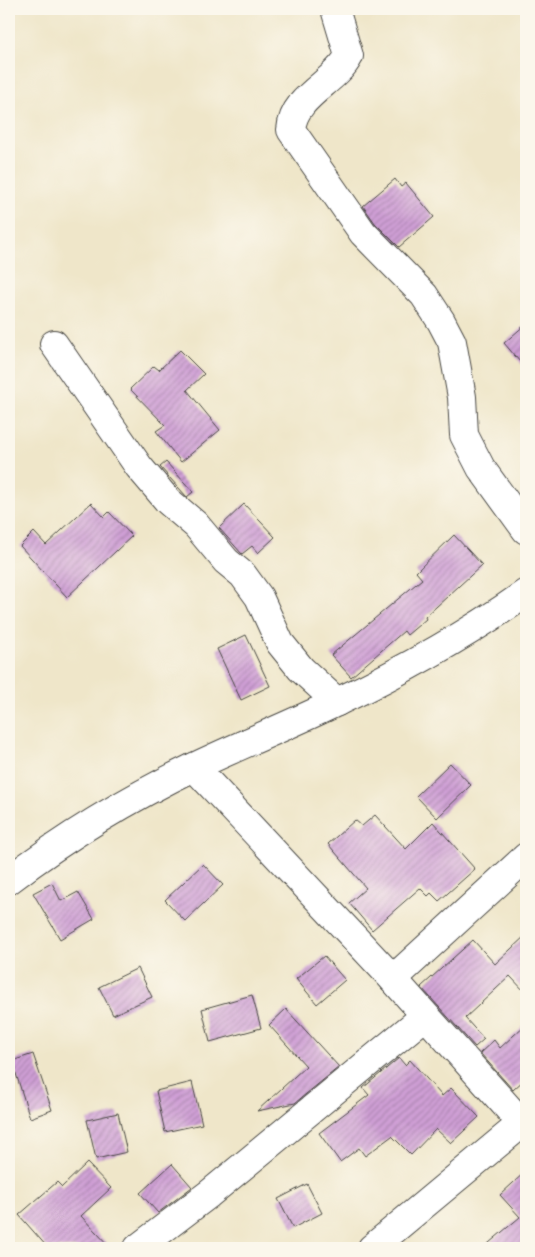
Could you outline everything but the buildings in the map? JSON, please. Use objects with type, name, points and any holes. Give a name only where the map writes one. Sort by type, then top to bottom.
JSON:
[{"type":"street","points":[[335,9],[349,56],[345,64],[319,87],[295,114],[292,130],[363,234],[424,295],[441,321],[452,342],[462,398],[464,435],[481,468],[526,530]]},
{"type":"street","points":[[54,344],[117,432],[139,467],[168,501],[196,525],[226,561],[242,575],[258,597],[280,643],[302,669],[337,702]]},
{"type":"street","points":[[9,880],[65,840],[194,767],[337,702],[409,665],[484,622],[526,593]]},
{"type":"street","points":[[194,767],[393,979],[525,1124],[372,1248]]},
{"type":"street","points":[[393,979],[526,857]]},
{"type":"street","points":[[138,1248],[209,1194],[425,1016]]}]
